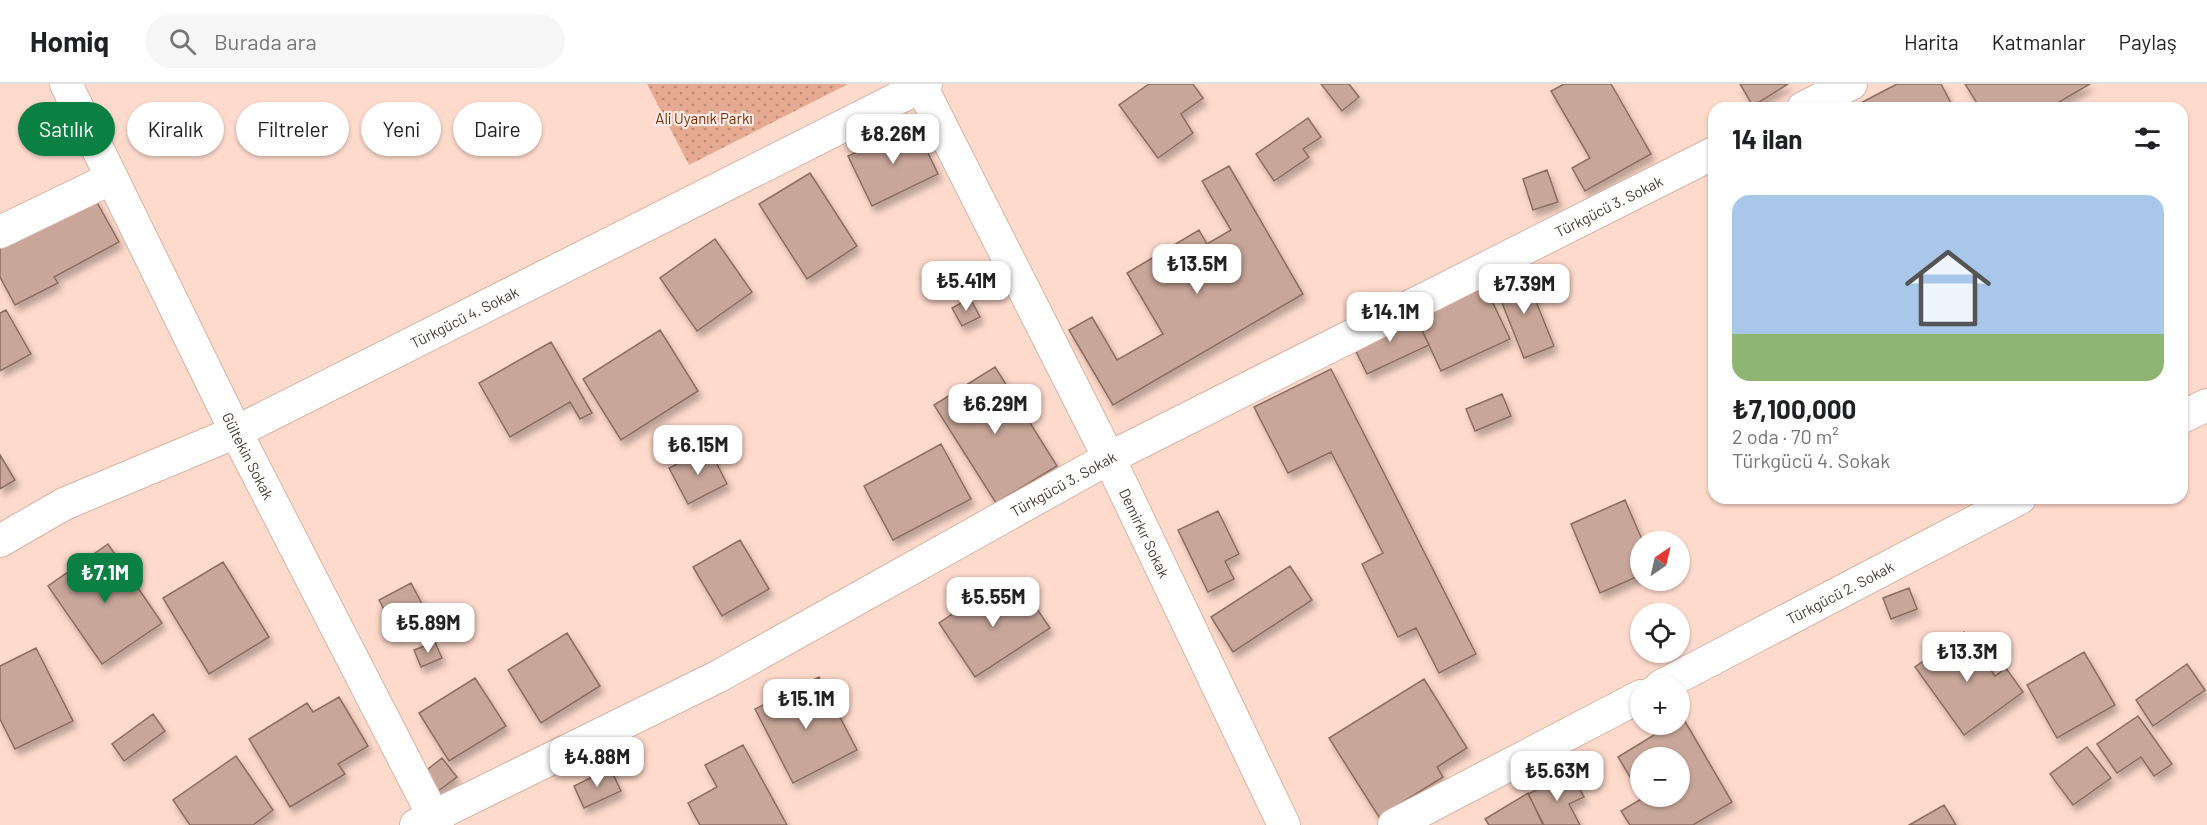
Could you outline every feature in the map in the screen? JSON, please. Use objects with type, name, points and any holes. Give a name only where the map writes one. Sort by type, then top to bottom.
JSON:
[{"type":"street","name":"Gültekin Sokak","points":[[66,84],[429,822]]},
{"type":"street","points":[[1815,102],[1851,84]]},
{"type":"street","name":"Türkgücü 4. Sokak","points":[[0,541],[64,504],[236,432],[922,85]]},
{"type":"street","name":"Demirkır Sokak","points":[[922,85],[1109,458],[1284,825]]},
{"type":"street","name":"Türkgücü 3. Sokak","points":[[429,822],[719,676],[1109,458],[1708,156]]},
{"type":"street","points":[[0,232],[112,178]]},
{"type":"street","points":[[2188,414],[2207,405]]},
{"type":"street","name":"Türkgücü 2. Sokak","points":[[1682,675],[2009,504]]},
{"type":"street","points":[[1394,825],[1630,702]]},
{"type":"green space","name":"Ali Uyanık Parkı","points":[[647,84],[848,84],[689,165]]},
{"type":"building","points":[[1149,84],[1193,84],[1203,98],[1181,114],[1193,133],[1158,158],[1119,105]]},
{"type":"building","points":[[1321,84],[1349,84],[1359,97],[1342,111]]},
{"type":"building","points":[[1564,84],[1611,84],[1651,154],[1585,191],[1572,168],[1590,158],[1551,91]]},
{"type":"building","points":[[1740,84],[1788,84],[1759,102],[1751,102]]},
{"type":"building","points":[[1897,84],[1941,84],[1950,102],[1862,102]]},
{"type":"building","points":[[1965,84],[2090,84],[2059,102],[1976,102]]},
{"type":"building","points":[[1308,118],[1321,137],[1303,149],[1309,157],[1274,181],[1256,154]]},
{"type":"building","points":[[914,124],[938,174],[872,206],[848,156]]},
{"type":"building","points":[[1229,166],[1303,294],[1113,405],[1069,330],[1092,317],[1117,360],[1163,334],[1127,273],[1199,230],[1207,244],[1231,230],[1202,181]]},
{"type":"building","points":[[1547,170],[1558,202],[1533,210],[1523,179]]},
{"type":"building","points":[[810,173],[857,246],[807,279],[759,204]]},
{"type":"building","points":[[94,197],[119,242],[54,277],[58,283],[15,305],[0,277],[0,248]]},
{"type":"building","points":[[715,239],[752,292],[697,331],[660,278]]},
{"type":"building","points":[[1524,272],[1554,346],[1524,358],[1494,283]]},
{"type":"building","points":[[1482,280],[1510,339],[1441,371],[1413,311]]},
{"type":"building","points":[[970,298],[980,317],[962,326],[952,308]]},
{"type":"building","points":[[6,310],[31,354],[0,371],[0,313]]},
{"type":"building","points":[[1413,311],[1429,345],[1367,374],[1351,341]]},
{"type":"building","points":[[660,330],[698,391],[621,440],[583,379]]},
{"type":"building","points":[[551,342],[592,413],[580,419],[570,402],[510,437],[479,383]]},
{"type":"building","points":[[995,367],[1057,466],[996,503],[934,405]]},
{"type":"building","points":[[1331,369],[1476,654],[1439,673],[1416,628],[1398,637],[1362,564],[1383,553],[1331,452],[1288,473],[1254,407]]},
{"type":"building","points":[[1502,394],[1511,416],[1475,431],[1466,409]]},
{"type":"building","points":[[941,444],[971,499],[893,540],[864,486]]},
{"type":"building","points":[[709,448],[727,484],[688,504],[669,468]]},
{"type":"building","points":[[0,455],[15,480],[0,489]]},
{"type":"building","points":[[1625,500],[1638,531],[1630,531],[1630,580],[1600,593],[1571,524]]},
{"type":"building","points":[[1218,511],[1239,554],[1225,561],[1234,579],[1208,592],[1178,530]]},
{"type":"building","points":[[740,540],[769,589],[722,616],[693,567]]},
{"type":"building","points":[[108,544],[162,623],[102,664],[48,586]]},
{"type":"building","points":[[223,562],[269,637],[209,674],[163,598]]},
{"type":"building","points":[[1290,566],[1312,600],[1233,652],[1211,617]]},
{"type":"building","points":[[1000,582],[1015,605],[1028,596],[1050,628],[975,677],[939,623]]},
{"type":"building","points":[[411,583],[429,617],[397,634],[379,600]]},
{"type":"building","points":[[1909,588],[1917,609],[1891,619],[1883,598]]},
{"type":"building","points":[[1964,632],[1995,676],[2006,668],[2023,692],[1964,735],[1915,667]]},
{"type":"building","points":[[567,633],[600,686],[541,723],[508,670]]},
{"type":"building","points":[[435,642],[442,658],[421,667],[414,650]]},
{"type":"building","points":[[36,648],[73,721],[15,749],[0,719],[0,666]]},
{"type":"building","points":[[2084,652],[2115,705],[2057,738],[2027,685]]},
{"type":"building","points":[[2187,664],[2205,690],[2153,726],[2136,700]]},
{"type":"building","points":[[819,677],[857,750],[793,783],[755,709]]},
{"type":"building","points":[[475,678],[506,726],[449,761],[419,713]]},
{"type":"building","points":[[1424,679],[1467,748],[1437,767],[1443,777],[1379,817],[1329,738]]},
{"type":"building","points":[[339,697],[368,746],[338,764],[345,774],[290,807],[249,739],[307,703],[313,712]]},
{"type":"building","points":[[153,714],[165,731],[124,761],[112,744]]},
{"type":"building","points":[[2138,716],[2172,764],[2154,776],[2141,757],[2117,773],[2097,744]]},
{"type":"building","points":[[1690,730],[1732,802],[1693,825],[1630,825],[1621,811],[1630,806],[1690,807],[1690,747],[1634,747],[1654,735],[1690,735]]},
{"type":"building","points":[[743,745],[787,825],[700,825],[688,803],[717,787],[705,765]]},
{"type":"building","points":[[2087,747],[2111,778],[2073,805],[2050,774]]},
{"type":"building","points":[[1630,750],[1630,777],[1618,757]]},
{"type":"building","points":[[236,756],[273,810],[253,825],[190,825],[173,800]]},
{"type":"building","points":[[442,758],[457,777],[437,792],[423,773]]},
{"type":"building","points":[[610,768],[621,791],[584,808],[574,786]]},
{"type":"building","points":[[1571,773],[1584,797],[1569,804],[1580,825],[1544,825],[1528,794]]},
{"type":"building","points":[[1528,793],[1543,825],[1489,825],[1485,819]]},
{"type":"building","points":[[1944,805],[1956,825],[1909,825]]}]
